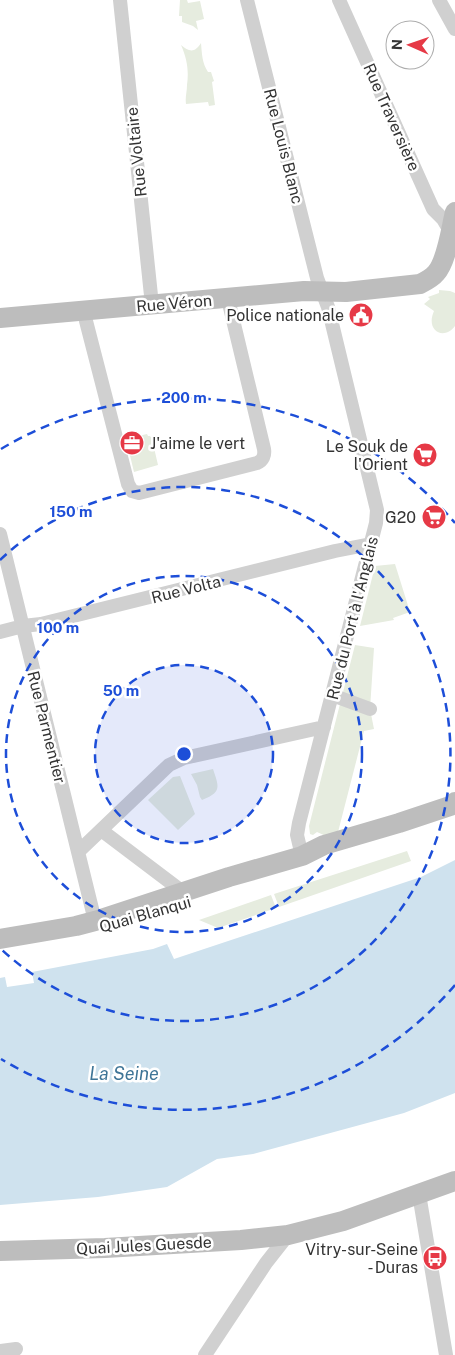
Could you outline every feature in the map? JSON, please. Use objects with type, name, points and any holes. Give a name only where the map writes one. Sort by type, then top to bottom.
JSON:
[{"type":"main road","name":"Rue Véron","points":[[0,318],[304,292],[346,292],[420,284],[436,274],[441,266],[455,212]]},
{"type":"main road","name":"Quai Blanqui","points":[[0,939],[95,921],[302,856],[324,845],[399,823],[450,806],[455,802]]},
{"type":"main road","name":"Quai Blanqui","points":[[302,856],[328,856],[455,811]]},
{"type":"main road","name":"Quai Blanqui","points":[[0,947],[96,929],[222,891],[283,862]]},
{"type":"main road","points":[[419,1194],[455,1181]]},
{"type":"main road","name":"Quai Jules Guesde","points":[[0,1251],[105,1248],[240,1240],[288,1235],[343,1221],[419,1194]]},
{"type":"street","name":"Rue Voltaire","points":[[120,0],[152,304]]},
{"type":"street","name":"Rue Louis Blanc","points":[[247,0],[322,292]]},
{"type":"street","name":"Rue Traversière","points":[[339,0],[433,209],[443,219],[450,231]]},
{"type":"street","points":[[439,0],[455,29]]},
{"type":"street","name":"Rue du Port à l'Anglais","points":[[302,856],[297,835],[299,823],[371,544],[377,510],[328,307],[322,292]]},
{"type":"street","points":[[85,312],[128,484],[132,491],[139,493],[258,463],[262,460],[264,449],[228,299]]},
{"type":"street","name":"Rue Parmentier","points":[[0,534],[95,921]]},
{"type":"street","name":"Rue Volta","points":[[0,632],[22,626],[42,624],[335,551],[371,544]]},
{"type":"street","points":[[332,695],[370,709]]},
{"type":"street","points":[[78,852],[169,765],[184,758],[324,727]]},
{"type":"street","points":[[101,830],[183,892]]},
{"type":"street","points":[[419,1194],[446,1355]]},
{"type":"street","points":[[205,1355],[269,1258],[288,1235]]},
{"type":"street","points":[[0,1351],[16,1349]]},
{"type":"shaded area","points":[[180,0],[187,0],[188,3],[200,1],[204,19],[196,21],[198,30],[182,22],[182,16],[179,16]]},
{"type":"shaded area","points":[[201,43],[205,65],[208,72],[211,72],[214,81],[212,82],[215,105],[209,106],[208,102],[186,104],[188,69],[181,45],[187,49],[194,50]]},
{"type":"shaded area","points":[[439,290],[455,293],[455,326],[446,333],[437,332],[432,324],[434,311],[424,304],[430,299],[428,297],[439,293]]},
{"type":"shaded area","points":[[147,434],[152,439],[158,465],[134,472],[126,439]]},
{"type":"shaded area","points":[[395,564],[410,612],[393,618],[394,620],[360,626],[375,566]]},
{"type":"shaded area","points":[[355,645],[374,648],[370,709],[374,729],[364,731],[337,836],[328,837],[317,832],[313,835],[310,834],[309,826]]},
{"type":"shaded area","points":[[213,769],[217,780],[216,791],[202,800],[191,774]]},
{"type":"shaded area","points":[[180,776],[195,814],[178,830],[148,800],[173,777]]},
{"type":"shaded area","points":[[407,851],[411,861],[279,907],[274,894]]},
{"type":"shaded area","points":[[271,895],[276,908],[218,928],[199,920]]},
{"type":"water","name":"La Seine","points":[[455,860],[455,1093],[404,1113],[253,1154],[217,1159],[167,1187],[98,1197],[0,1205],[0,978],[5,977],[7,987],[34,983],[32,972],[153,949],[167,944],[174,959],[421,877]]},
{"type":"place","name":"Police nationale","points":[[361,315]]},
{"type":"place","name":"J'aime le vert","points":[[132,443]]},
{"type":"place","name":"Le Souk de l'Orient","points":[[425,455]]},
{"type":"place","name":"G20","points":[[434,517]]},
{"type":"place","name":"Vitry-sur-Seine - Duras","points":[[435,1258]]}]
